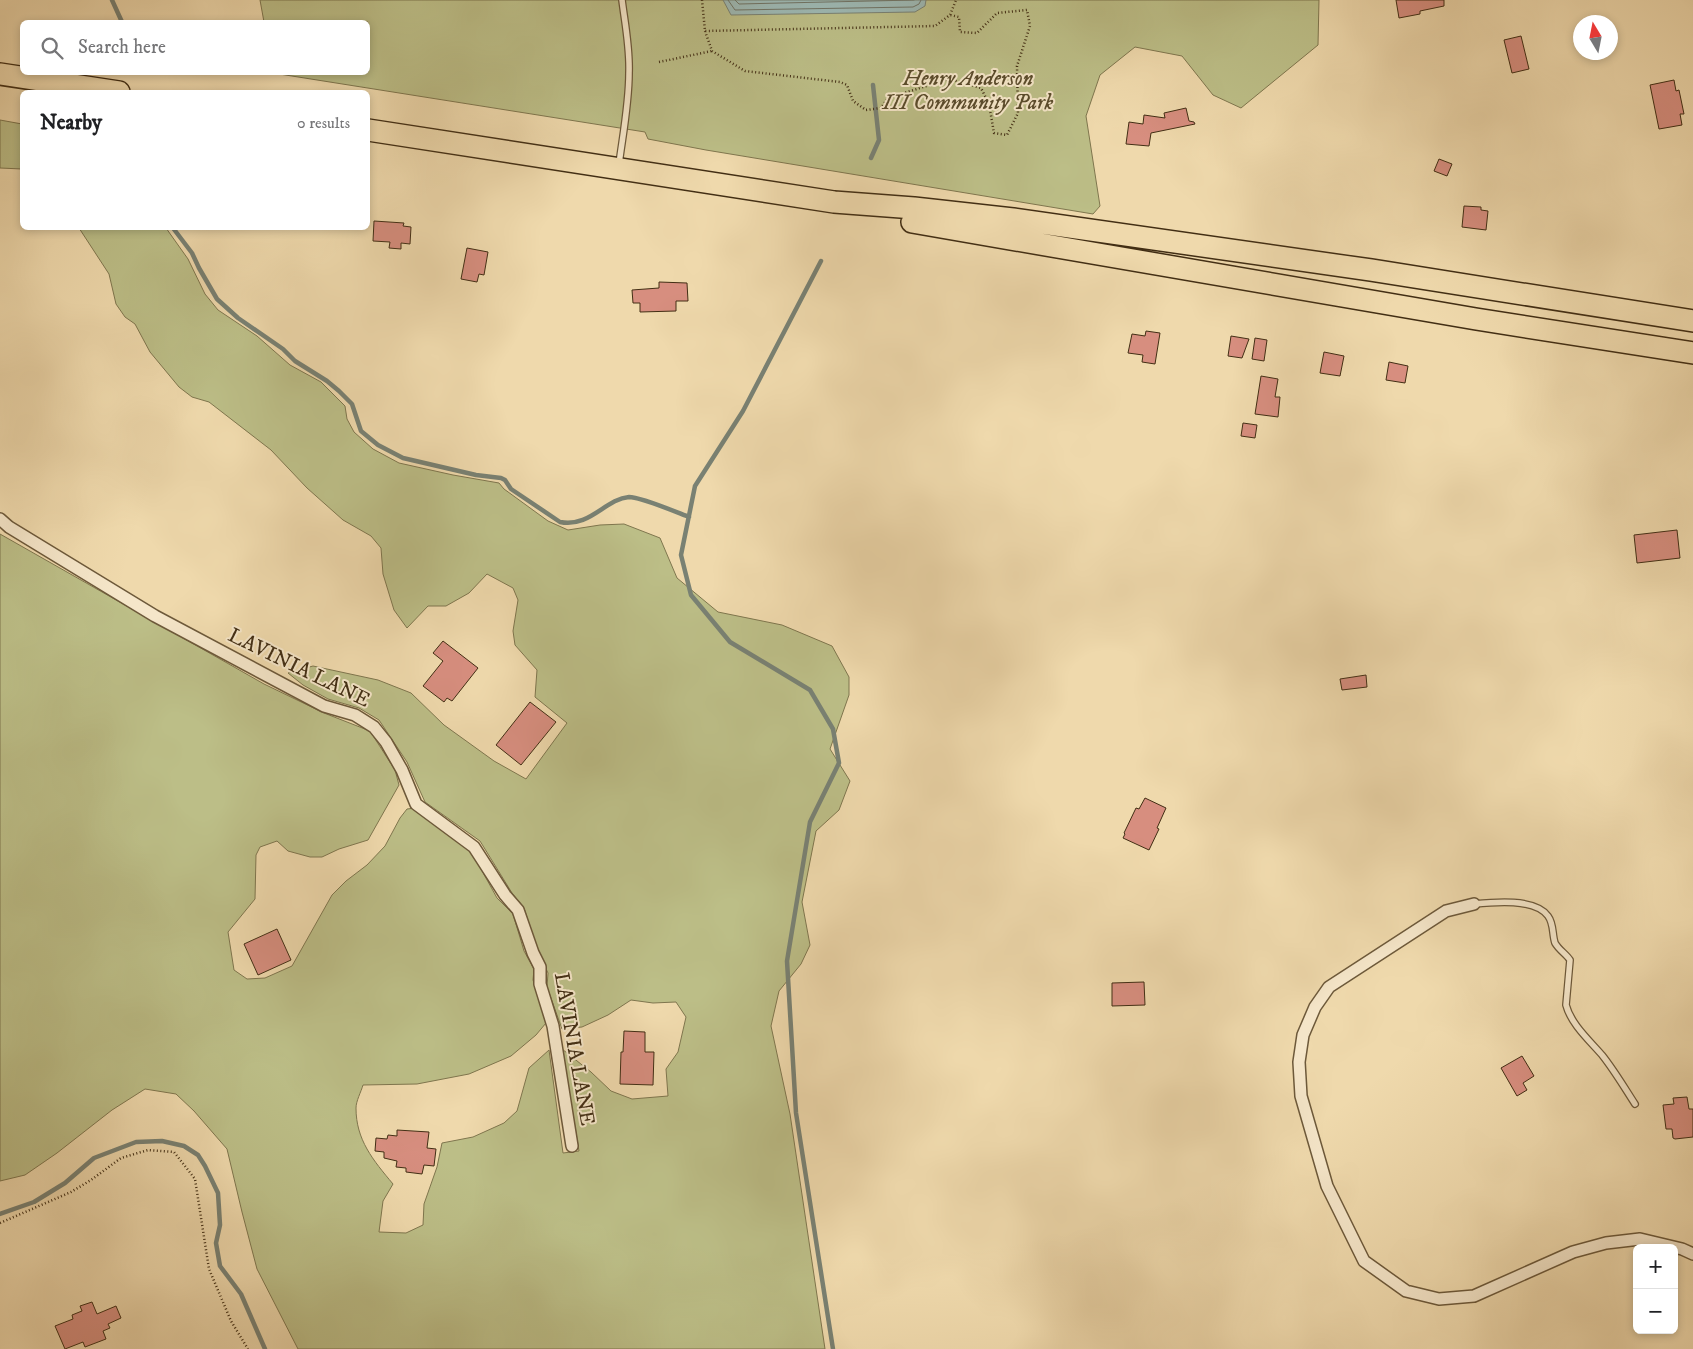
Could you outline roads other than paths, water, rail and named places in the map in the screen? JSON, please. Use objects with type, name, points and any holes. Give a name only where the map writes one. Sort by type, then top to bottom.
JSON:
[{"type":"highway","points":[[0,74],[106,90]]},
{"type":"highway","points":[[370,130],[834,202],[914,208],[1032,222],[1371,270],[1693,321]]},
{"type":"highway","points":[[834,202],[913,222],[1476,319],[1693,353]]},
{"type":"street","name":"LAVINIA LANE","points":[[0,519],[9,527],[155,616],[324,706],[355,715],[374,728],[386,742],[402,770],[416,804],[474,847],[505,895],[518,910],[540,967],[540,984],[553,1026],[572,1146]]},
{"type":"street","points":[[1474,904],[1446,911],[1330,987],[1315,1007],[1303,1035],[1299,1062],[1301,1096],[1327,1186],[1364,1261],[1406,1291],[1439,1299],[1474,1296],[1573,1252],[1606,1243],[1640,1239],[1693,1254]]},
{"type":"lane","points":[[619,168],[629,72],[628,42],[622,0]]},
{"type":"lane","points":[[1474,904],[1492,902],[1529,904],[1540,908],[1547,914],[1555,942],[1570,960],[1567,1010],[1618,1077],[1634,1104]]},
{"type":"water","points":[[723,0],[926,0],[925,6],[915,12],[731,15]]},
{"type":"waterway","points":[[112,0],[121,20]]},
{"type":"waterway","points":[[871,158],[879,140],[873,85]]},
{"type":"waterway","points":[[175,230],[192,253],[217,299],[238,318],[283,349],[295,361],[327,381],[339,391],[352,404],[361,431],[378,445],[403,458],[476,475],[501,478],[505,480],[511,489],[560,522],[571,523],[580,521],[620,499],[629,497],[650,502],[689,517]]},
{"type":"waterway","points":[[821,261],[743,411],[695,486],[681,555],[691,595],[730,642],[810,690],[833,729],[839,763],[810,822],[787,961],[796,1113],[833,1349]]},
{"type":"waterway","points":[[0,1214],[34,1202],[65,1183],[94,1158],[136,1142],[162,1141],[184,1146],[198,1155],[218,1193],[220,1225],[216,1243],[220,1266],[241,1294],[265,1349]]},
{"type":"park label","name":"Henry Anderson III Community Park","points":[[968,91]]}]
